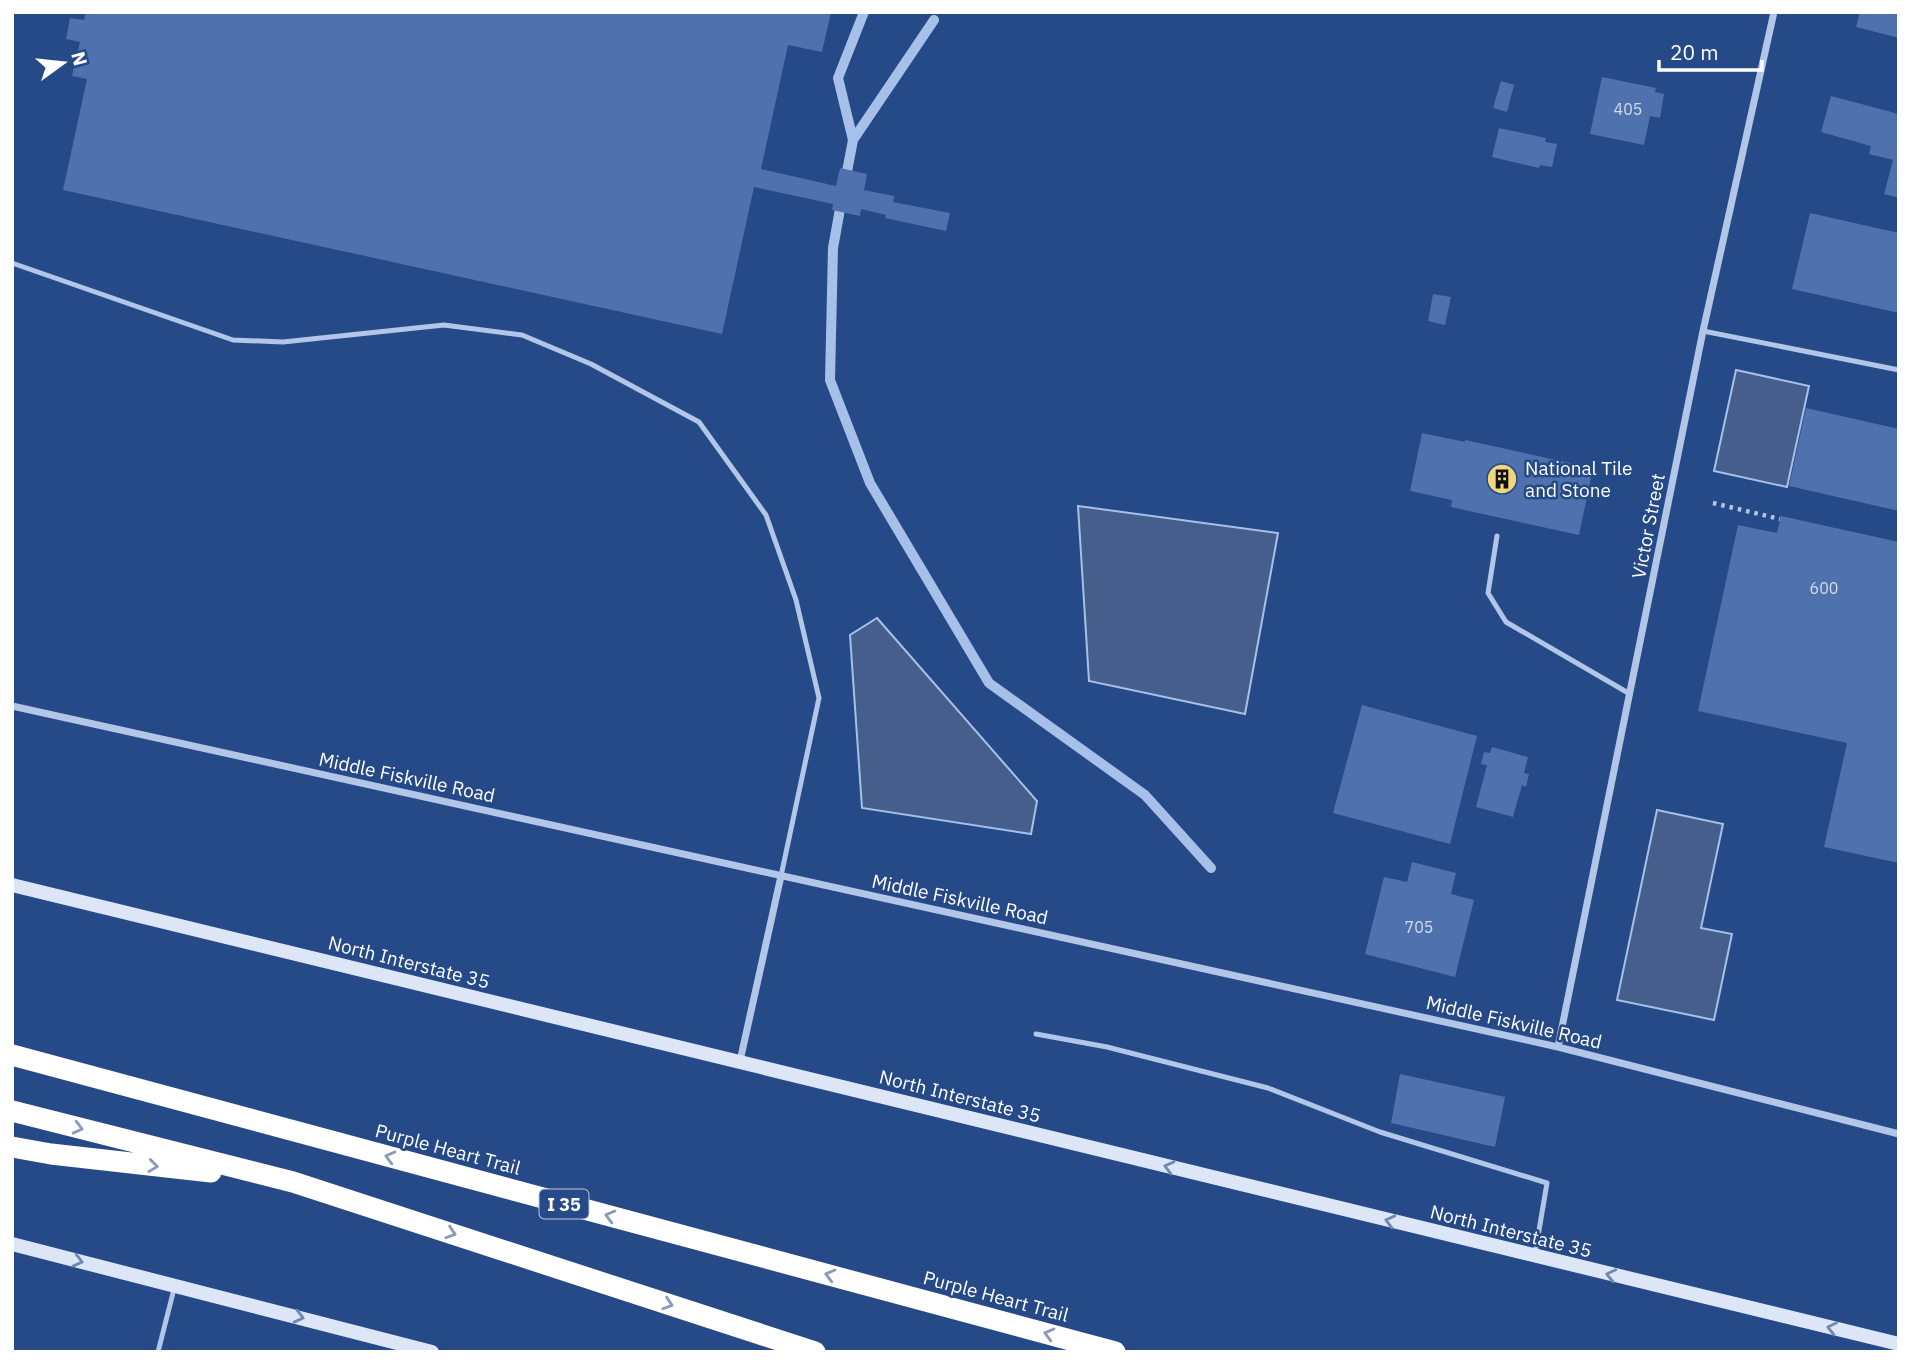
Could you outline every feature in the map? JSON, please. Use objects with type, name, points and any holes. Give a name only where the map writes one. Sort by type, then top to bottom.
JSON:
[{"type":"highway","name":"Purple Heart Trail","points":[[12,1055],[1115,1352]]},
{"type":"highway","points":[[12,1111],[293,1182],[815,1352]]},
{"type":"highway","points":[[12,1147],[51,1154],[293,1182]]},
{"type":"main road","name":"North Interstate 35","points":[[12,885],[1899,1344]]},
{"type":"main road","points":[[12,1244],[432,1352]]},
{"type":"street","name":"Victor Street","points":[[1559,1048],[1703,331],[1774,12]]},
{"type":"street","name":"Middle Fiskville Road","points":[[12,706],[1559,1048],[1899,1134]]},
{"type":"street","points":[[740,1062],[781,876]]},
{"type":"lane","points":[[12,262],[233,340],[283,342],[444,325],[522,335],[591,364],[699,422],[766,515],[796,600],[819,698],[781,876]]},
{"type":"lane","points":[[1703,331],[1899,370]]},
{"type":"lane","points":[[1497,536],[1488,593],[1506,622],[1630,694]]},
{"type":"lane","points":[[1036,1034],[1107,1047],[1268,1088],[1380,1132],[1547,1183],[1534,1257]]},
{"type":"lane","points":[[158,1352],[174,1285]]},
{"type":"path","points":[[1713,503],[1780,519]]},
{"type":"water","points":[[1736,370],[1809,386],[1787,487],[1714,471]]},
{"type":"water","points":[[1078,506],[1278,533],[1245,714],[1089,681]]},
{"type":"water","points":[[877,618],[1037,801],[1031,834],[862,808],[850,635]]},
{"type":"water","points":[[1657,810],[1723,824],[1701,928],[1732,934],[1714,1020],[1617,1000]]},
{"type":"building","points":[[86,12],[831,12],[822,52],[788,45],[761,169],[836,186],[840,168],[867,174],[864,190],[894,196],[893,202],[950,213],[946,231],[885,218],[886,215],[861,209],[860,216],[832,210],[833,204],[754,187],[722,334],[63,190],[87,79],[72,76],[80,42],[66,39],[70,18],[84,20]]},
{"type":"building","points":[[1860,12],[1899,12],[1899,38],[1856,27]]},
{"type":"building","points":[[1602,77],[1656,88],[1655,92],[1664,94],[1660,118],[1650,116],[1644,145],[1590,134]]},
{"type":"building","points":[[1501,81],[1514,85],[1507,112],[1493,108]]},
{"type":"building","points":[[1831,96],[1899,114],[1899,198],[1884,194],[1893,160],[1869,154],[1871,146],[1821,132]]},
{"type":"building","points":[[1499,128],[1546,138],[1545,142],[1557,144],[1552,167],[1540,165],[1539,168],[1492,157]]},
{"type":"building","points":[[1810,213],[1899,233],[1899,313],[1792,289]]},
{"type":"building","points":[[1433,294],[1451,297],[1445,325],[1428,321]]},
{"type":"building","points":[[1806,408],[1899,429],[1899,511],[1789,486]]},
{"type":"building","name":"National Tile and Stone","points":[[1422,433],[1593,468],[1579,535],[1451,507],[1452,500],[1410,491]]},
{"type":"building","points":[[1781,516],[1899,542],[1899,863],[1824,847],[1847,743],[1698,711],[1738,525],[1777,533]]},
{"type":"building","points":[[1362,705],[1477,736],[1450,844],[1333,813]]},
{"type":"building","points":[[1492,747],[1528,757],[1524,773],[1529,774],[1526,787],[1522,785],[1513,817],[1476,807],[1487,765],[1481,764],[1484,752],[1490,753]]},
{"type":"building","points":[[1412,862],[1456,873],[1451,894],[1474,900],[1455,977],[1365,954],[1384,877],[1407,882]]},
{"type":"building","points":[[1400,1074],[1505,1097],[1495,1147],[1391,1123]]},
{"type":"waterway","points":[[853,140],[838,78],[864,12]]},
{"type":"waterway","points":[[845,182],[853,140],[934,20]]},
{"type":"waterway","points":[[842,198],[833,248],[830,380],[870,483],[989,683],[1145,795],[1211,868]]},
{"type":"place","name":"National Tile and Stone","points":[[1502,479]]}]
